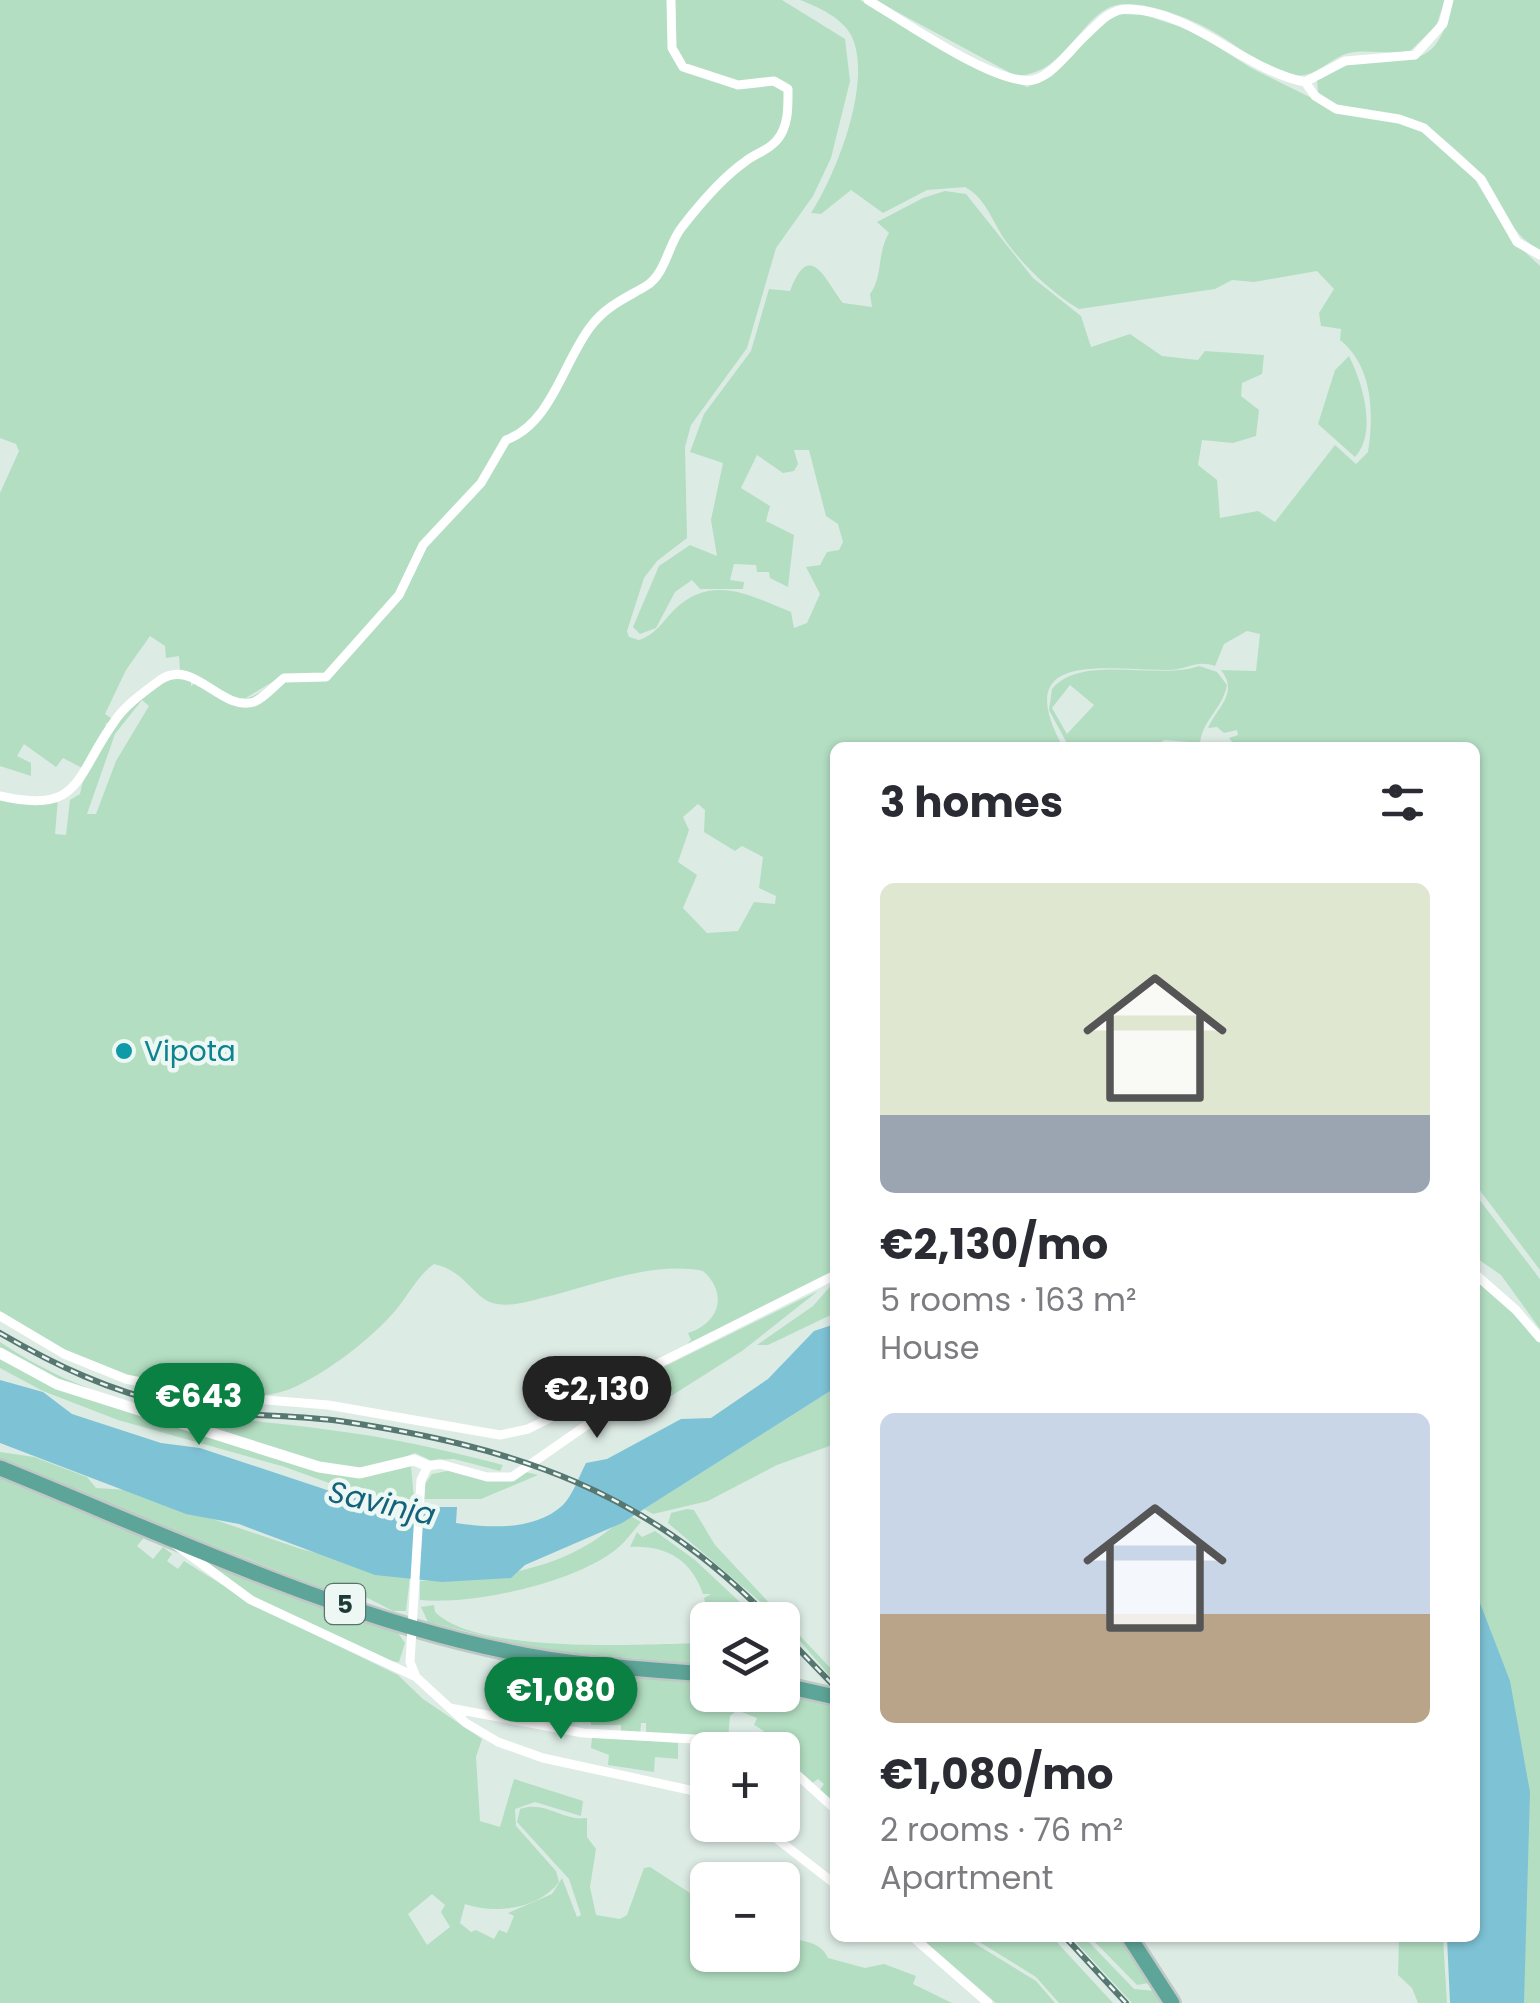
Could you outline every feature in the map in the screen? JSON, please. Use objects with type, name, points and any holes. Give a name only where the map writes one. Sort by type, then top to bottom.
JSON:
[{"type":"main road","name":"5","points":[[0,1468],[413,1627],[562,1662],[690,1673]]},
{"type":"main road","points":[[800,1689],[830,1696]]},
{"type":"main road","points":[[1133,1942],[1172,2003]]},
{"type":"street","points":[[0,796],[32,803],[68,794],[82,779],[114,720],[166,676],[188,676],[241,703],[256,701],[284,678],[326,678],[399,595],[423,545],[481,483],[506,440],[520,435],[544,407],[591,326],[616,302],[646,286],[658,274],[678,231],[702,204],[746,160],[780,138],[788,116],[788,89],[774,81],[738,85],[683,67],[672,48],[671,0]]},
{"type":"street","points":[[868,0],[978,64],[1020,81],[1043,76],[1112,10],[1132,9],[1214,38],[1256,67],[1304,82],[1336,109],[1424,128],[1481,179],[1518,242],[1540,255]]},
{"type":"street","points":[[1304,82],[1345,61],[1415,55],[1443,24],[1448,0]]},
{"type":"street","points":[[0,1316],[64,1354],[126,1378],[205,1395],[328,1405],[476,1432],[528,1430],[830,1278]]},
{"type":"street","points":[[1480,1278],[1540,1338]]},
{"type":"street","points":[[0,1353],[57,1384],[110,1403],[206,1428],[319,1467],[360,1473],[414,1460],[488,1477],[524,1472],[617,1404],[622,1382]]},
{"type":"street","points":[[416,1677],[410,1662],[421,1494],[428,1466]]},
{"type":"street","points":[[164,1534],[182,1554],[251,1600],[416,1677],[466,1723],[524,1753],[690,1790]]},
{"type":"street","points":[[447,1707],[583,1733],[690,1739]]},
{"type":"street","points":[[800,1778],[830,1805]]},
{"type":"street","points":[[781,1842],[830,1877]]},
{"type":"street","points":[[919,1942],[988,2003]]},
{"type":"green space","points":[[0,0],[782,0],[845,39],[850,81],[831,158],[813,196],[776,248],[747,348],[691,425],[685,447],[687,538],[657,561],[644,578],[627,631],[629,637],[639,640],[655,631],[688,599],[718,590],[747,595],[791,612],[794,628],[807,623],[820,594],[806,567],[820,565],[827,552],[839,550],[843,542],[838,524],[826,516],[809,450],[794,450],[798,464],[794,471],[783,473],[757,455],[741,488],[770,506],[766,521],[794,535],[788,587],[770,578],[769,572],[757,572],[756,565],[734,564],[730,580],[744,582],[743,589],[700,589],[692,580],[675,592],[656,628],[640,634],[633,627],[659,566],[690,545],[717,556],[711,520],[723,463],[690,452],[704,414],[751,351],[769,289],[790,291],[797,275],[811,266],[818,269],[843,303],[872,307],[870,294],[889,233],[877,222],[945,191],[966,194],[1033,278],[1081,316],[1091,347],[1130,334],[1162,356],[1198,360],[1205,351],[1264,355],[1262,374],[1242,383],[1241,396],[1259,410],[1256,436],[1233,443],[1202,440],[1198,465],[1217,480],[1220,518],[1258,511],[1275,522],[1335,445],[1356,464],[1368,452],[1371,422],[1365,377],[1340,340],[1341,329],[1321,326],[1319,313],[1334,289],[1317,271],[1254,282],[1232,280],[1215,289],[1079,309],[1028,267],[1010,247],[983,203],[965,187],[927,190],[883,213],[851,190],[821,214],[811,213],[849,127],[858,76],[857,54],[851,35],[841,23],[800,0],[860,0],[966,61],[1027,87],[1052,76],[1099,25],[1120,14],[1144,15],[1193,31],[1251,68],[1340,112],[1404,123],[1421,131],[1471,173],[1511,239],[1540,266],[1540,1270],[1480,1191],[1480,742],[1232,742],[1229,738],[1238,735],[1237,730],[1224,733],[1217,727],[1208,728],[1227,693],[1221,670],[1256,671],[1260,634],[1247,631],[1224,644],[1215,666],[1094,669],[1056,679],[1048,693],[1049,715],[1061,742],[830,742],[830,1274],[684,1347],[691,1340],[688,1333],[707,1322],[717,1306],[716,1289],[703,1271],[645,1271],[503,1305],[489,1302],[455,1273],[434,1264],[385,1322],[349,1353],[297,1386],[265,1395],[186,1391],[143,1380],[101,1366],[27,1330],[0,1311],[0,797],[58,799],[55,834],[66,835],[70,800],[80,794],[93,758],[115,725],[143,697],[174,674],[191,681],[191,686],[195,683],[228,696],[180,670],[179,656],[166,658],[165,646],[150,636],[126,670],[105,714],[114,720],[105,724],[109,727],[86,770],[63,758],[56,767],[24,744],[17,756],[31,763],[31,776],[0,766],[0,493],[19,451],[16,444],[0,438]],"holes":[[[284,675],[260,693],[246,698]],[[142,700],[149,706],[116,761],[96,814],[87,814],[115,734]],[[698,804],[705,810],[704,832],[735,851],[742,846],[763,857],[759,888],[776,896],[775,904],[754,902],[738,931],[707,933],[683,908],[697,875],[678,862],[689,830],[683,817]]]},
{"type":"green space","points":[[875,0],[1445,0],[1436,26],[1410,51],[1349,53],[1301,75],[1273,69],[1187,19],[1126,4],[1098,15],[1050,64],[1016,76]]},
{"type":"green space","points":[[1453,0],[1540,0],[1540,250],[1521,236],[1480,173],[1427,126],[1400,116],[1341,107],[1318,92],[1317,80],[1343,66],[1418,57],[1428,52],[1446,25]]},
{"type":"green space","points":[[1349,356],[1363,393],[1367,421],[1362,447],[1355,457],[1318,424],[1335,370]]},
{"type":"green space","points":[[1199,666],[1217,672],[1227,685],[1200,742],[1066,742],[1049,710],[1052,689],[1065,678],[1082,672],[1163,671]],"holes":[[[1070,685],[1094,705],[1067,734],[1052,708]]]},
{"type":"green space","points":[[1480,1201],[1540,1279],[1540,1329],[1501,1275],[1480,1260]]},
{"type":"green space","points":[[1480,1284],[1540,1342],[1540,2003],[1519,2003],[1480,1630]]},
{"type":"green space","points":[[830,1287],[830,1315],[768,1345],[757,1345],[813,1306]]},
{"type":"green space","points":[[818,1291],[742,1351],[638,1417],[623,1406],[629,1387],[637,1380]]},
{"type":"green space","points":[[0,1342],[82,1386],[121,1399],[199,1415],[373,1436],[503,1465],[500,1471],[454,1459],[430,1460],[415,1453],[370,1470],[336,1468],[82,1391],[0,1350]]},
{"type":"green space","points":[[0,1355],[23,1369],[336,1474],[411,1466],[414,1499],[386,1499],[340,1487],[285,1467],[118,1420],[43,1391],[0,1368]]},
{"type":"green space","points":[[830,1391],[830,1446],[777,1465],[708,1501],[653,1514],[644,1509]]},
{"type":"green space","points":[[0,1452],[34,1457],[87,1477],[96,1488],[127,1490],[301,1549],[410,1576],[406,1611],[393,1611],[352,1590],[324,1589],[0,1462]]},
{"type":"green space","points":[[452,1470],[484,1479],[526,1472],[538,1475],[481,1499],[424,1499],[425,1484],[432,1474]]},
{"type":"green space","points":[[0,1474],[146,1535],[137,1546],[153,1559],[163,1547],[172,1554],[167,1561],[178,1569],[184,1561],[258,1607],[398,1675],[423,1699],[482,1739],[476,1757],[480,1821],[500,1827],[514,1779],[583,1801],[581,1816],[535,1802],[515,1809],[516,1826],[556,1871],[559,1882],[528,1904],[489,1909],[465,1904],[460,1923],[471,1932],[476,1930],[494,1939],[499,1930],[507,1933],[514,1916],[508,1913],[552,1894],[562,1878],[577,1917],[581,1915],[569,1879],[517,1822],[520,1809],[538,1807],[587,1818],[587,1837],[596,1849],[590,1887],[596,1915],[620,1919],[627,1915],[644,1868],[650,1867],[690,1893],[690,1972],[800,1972],[800,1940],[815,1944],[828,1958],[865,1968],[884,1964],[916,1976],[913,1984],[952,2003],[0,2003]],"holes":[[[432,1894],[445,1905],[441,1912],[450,1927],[427,1945],[408,1914]]]},
{"type":"green space","points":[[694,1510],[715,1545],[768,1602],[761,1602],[668,1523],[671,1513]]},
{"type":"green space","points":[[627,1514],[641,1522],[625,1541],[595,1563],[572,1573],[493,1595],[420,1600],[420,1581],[504,1574],[556,1560],[605,1533]]},
{"type":"green space","points":[[655,1531],[695,1560],[740,1602],[705,1602],[704,1598],[711,1594],[703,1594],[684,1563],[665,1552],[630,1547],[637,1532],[642,1537]]},
{"type":"green space","points":[[187,1549],[308,1602],[398,1633],[405,1643],[399,1662],[386,1661],[252,1599]]},
{"type":"green space","points":[[434,1605],[435,1612],[457,1626],[524,1641],[690,1643],[690,1663],[543,1650],[428,1622],[421,1607]]},
{"type":"green space","points":[[800,1636],[830,1668],[830,1676],[800,1641]]},
{"type":"green space","points":[[585,1673],[690,1682],[690,1712],[735,1712],[730,1716],[729,1732],[690,1732],[690,1738],[646,1737],[646,1723],[641,1723],[640,1736],[621,1735],[621,1725],[591,1725],[591,1697],[584,1695]]},
{"type":"green space","points":[[800,1696],[830,1702],[830,1801],[819,1791],[824,1784],[818,1779],[811,1784],[800,1774],[800,1732],[764,1732],[754,1725],[757,1718],[742,1712],[800,1712]]},
{"type":"green space","points":[[592,1737],[678,1743],[678,1759],[655,1757],[654,1772],[608,1765],[609,1755],[591,1748]]},
{"type":"green space","points":[[926,1942],[973,1942],[1036,1981],[1055,2003],[996,2003]]},
{"type":"green space","points":[[979,1942],[1057,1942],[1113,2003],[1059,2003],[1036,1977]]},
{"type":"green space","points":[[1076,1942],[1089,1942],[1134,1989],[1156,1991],[1166,2003],[1132,2003]]},
{"type":"green space","points":[[1095,1942],[1126,1942],[1149,1983],[1137,1985]]},
{"type":"green space","points":[[1399,1942],[1443,1942],[1447,2003],[1418,2003],[1412,1988],[1398,1975]]},
{"type":"water","name":"Savinja","points":[[830,1326],[830,1391],[622,1523],[525,1565],[511,1578],[442,1582],[375,1575],[239,1524],[186,1514],[0,1443],[0,1380],[43,1392],[72,1414],[161,1443],[200,1448],[330,1491],[400,1507],[457,1507],[456,1523],[512,1526],[539,1519],[563,1505],[586,1463],[607,1459],[681,1419],[711,1418],[768,1379],[814,1331]]},
{"type":"water","points":[[1480,1603],[1510,1681],[1530,1792],[1524,2003],[1450,2003],[1447,1942],[1480,1942]]},
{"type":"railway","points":[[0,1333],[84,1376],[151,1399],[215,1412],[340,1421],[464,1445],[521,1461],[575,1481],[626,1507],[676,1538],[752,1602]]},
{"type":"railway","points":[[800,1651],[830,1682]]},
{"type":"railway","points":[[1070,1942],[1126,2003]]},
{"type":"place","name":"Vipota","points":[[124,1051]]}]
